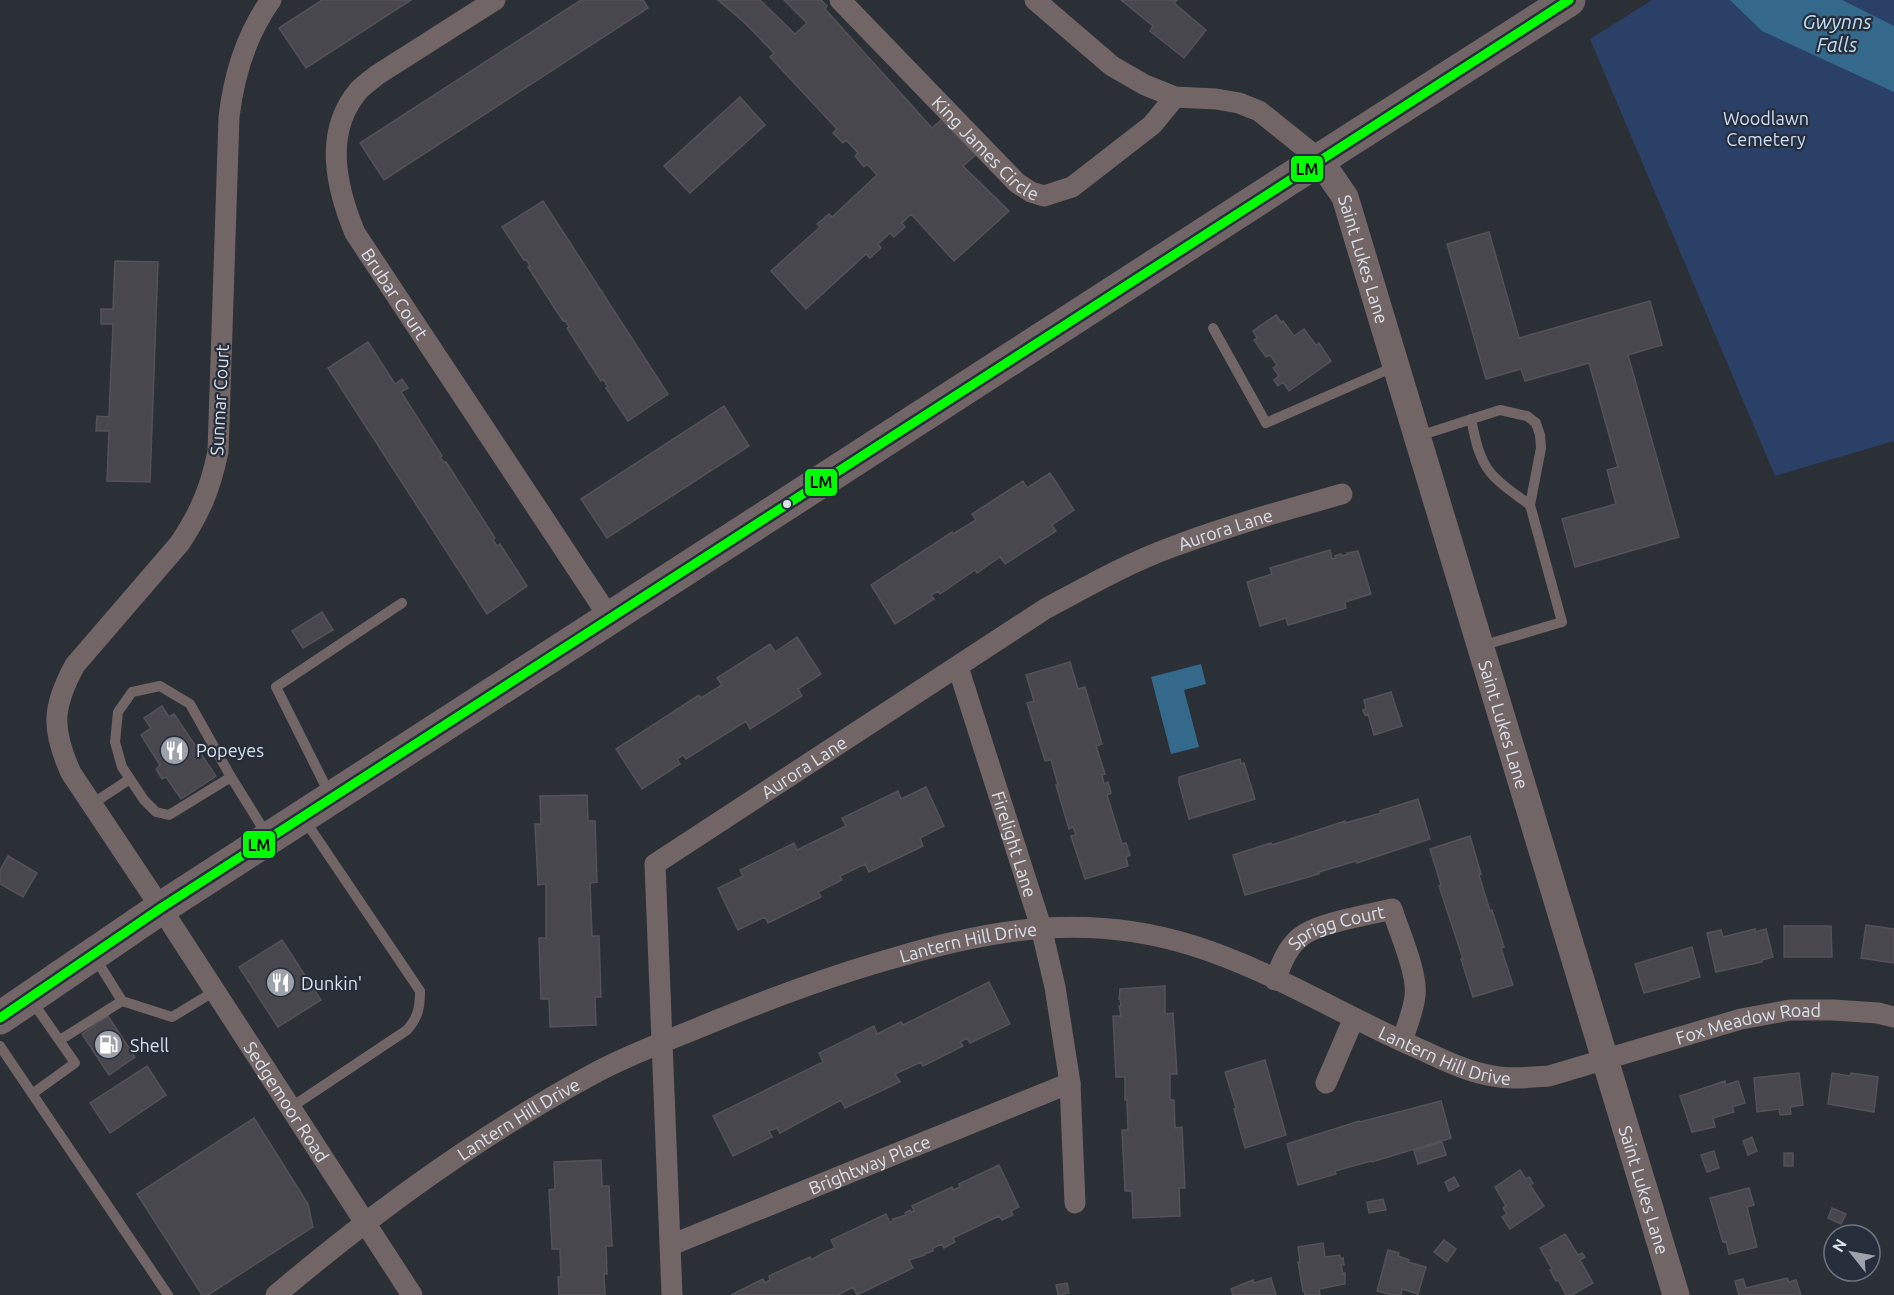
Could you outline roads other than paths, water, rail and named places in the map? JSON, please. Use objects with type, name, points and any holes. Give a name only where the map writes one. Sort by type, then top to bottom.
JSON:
[{"type":"main road","points":[[0,1018],[92,954],[302,816],[1569,0]]},
{"type":"street","name":"Sunmar Court","points":[[161,908],[71,773],[60,750],[56,731],[57,709],[64,685],[75,665],[180,543],[194,522],[212,480],[218,452],[229,117],[233,85],[243,52],[258,18],[271,0]]},
{"type":"street","name":"Brubar Court","points":[[495,0],[377,75],[359,90],[339,128],[336,151],[338,180],[355,232],[609,617]]},
{"type":"street","name":"King James Circle","points":[[840,0],[1017,183],[1030,192],[1044,196],[1072,187],[1152,125],[1175,97]]},
{"type":"street","points":[[1035,0],[1112,66],[1145,86],[1175,97],[1216,99],[1239,103],[1259,111],[1319,159]]},
{"type":"street","name":"Saint Lukes Lane","points":[[1319,159],[1345,197],[1676,1295]]},
{"type":"street","name":"Aurora Lane","points":[[672,1295],[656,864],[1045,609],[1111,573],[1170,547],[1245,522],[1342,494]]},
{"type":"street","name":"Firelight Lane","points":[[958,667],[1041,927],[1055,987],[1070,1083],[1076,1203]]},
{"type":"street","name":"Sedgemoor Road","points":[[161,908],[412,1295]]},
{"type":"street","name":"Sprigg Court","points":[[1275,980],[1287,952],[1299,937],[1317,927],[1392,909],[1413,975],[1416,993],[1412,1014],[1402,1041]]},
{"type":"street","name":"Lantern Hill Drive","points":[[276,1295],[365,1223],[441,1168],[595,1072],[791,990],[864,966],[993,933],[1041,927],[1093,927],[1168,938],[1213,952],[1402,1041],[1466,1069],[1495,1077],[1549,1076],[1606,1060]]},
{"type":"street","name":"Fox Meadow Road","points":[[1606,1060],[1742,1019],[1790,1010],[1878,1013],[1894,1017]]},
{"type":"street","points":[[1326,1083],[1354,1018]]},
{"type":"street","name":"Brightway Place","points":[[671,1245],[1070,1083]]},
{"type":"lane","points":[[1213,328],[1266,423],[1396,366]]},
{"type":"lane","points":[[1418,437],[1500,410],[1527,416],[1536,423],[1540,435],[1541,448],[1530,505],[1562,622],[1481,646]]},
{"type":"lane","points":[[1471,419],[1480,455],[1491,474],[1530,505]]},
{"type":"lane","points":[[331,798],[276,687],[402,603]]},
{"type":"lane","points":[[231,777],[169,815],[156,812],[144,800],[122,767],[115,742],[118,712],[132,692],[160,686],[190,704],[269,838]]},
{"type":"lane","points":[[92,804],[130,779]]},
{"type":"lane","points":[[290,1107],[407,1030],[415,1021],[420,1006],[420,992],[302,816]]},
{"type":"lane","points":[[92,954],[122,1001],[172,1017],[215,991]]},
{"type":"lane","points":[[30,997],[75,1063],[32,1094]]},
{"type":"lane","points":[[60,1040],[122,1001]]},
{"type":"lane","points":[[0,1046],[168,1295]]},
{"type":"water","name":"Gwynns Falls","points":[[1730,0],[1842,0],[1894,26],[1894,92],[1762,31]]},
{"type":"water","points":[[1201,664],[1206,684],[1184,690],[1199,747],[1171,754],[1151,677]]},
{"type":"place","name":"Popeyes","points":[[175,750]]},
{"type":"place","name":"Dunkin'","points":[[280,983]]},
{"type":"place","name":"Shell","points":[[109,1045]]},
{"type":"park label","name":"Woodlawn Cemetery","points":[[1766,128]]}]
